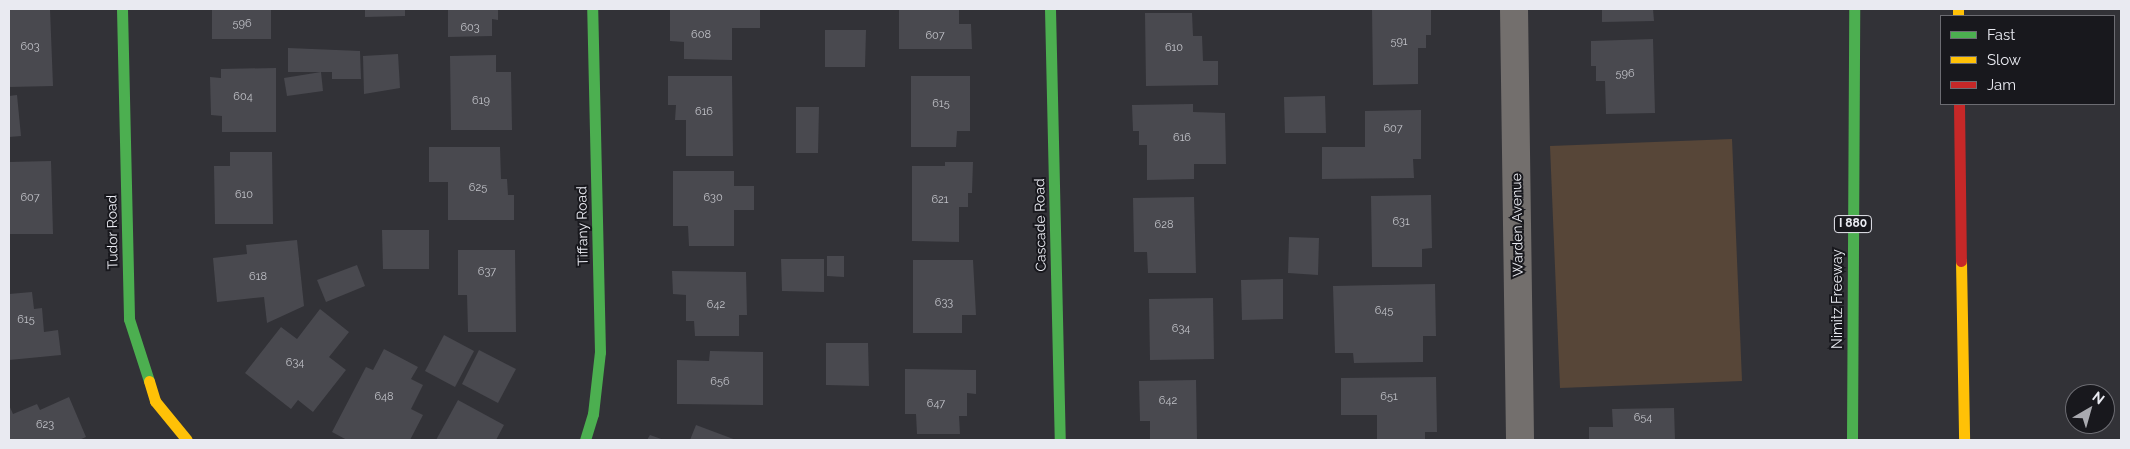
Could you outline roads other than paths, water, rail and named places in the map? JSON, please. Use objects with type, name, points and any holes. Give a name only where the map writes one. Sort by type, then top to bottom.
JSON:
[{"type":"main road","name":"Tudor Road","points":[[122,9],[129,318],[155,401],[187,440]]},
{"type":"main road","name":"Tiffany Road","points":[[585,440],[593,414],[600,352],[592,9]]},
{"type":"main road","name":"Cascade Road","points":[[1050,9],[1060,440]]},
{"type":"main road","name":"Nimitz Freeway","points":[[1852,440],[1854,9]]},
{"type":"main road","points":[[1959,105],[1964,440]]},
{"type":"street","name":"Warden Avenue","points":[[1514,9],[1520,440]]}]
